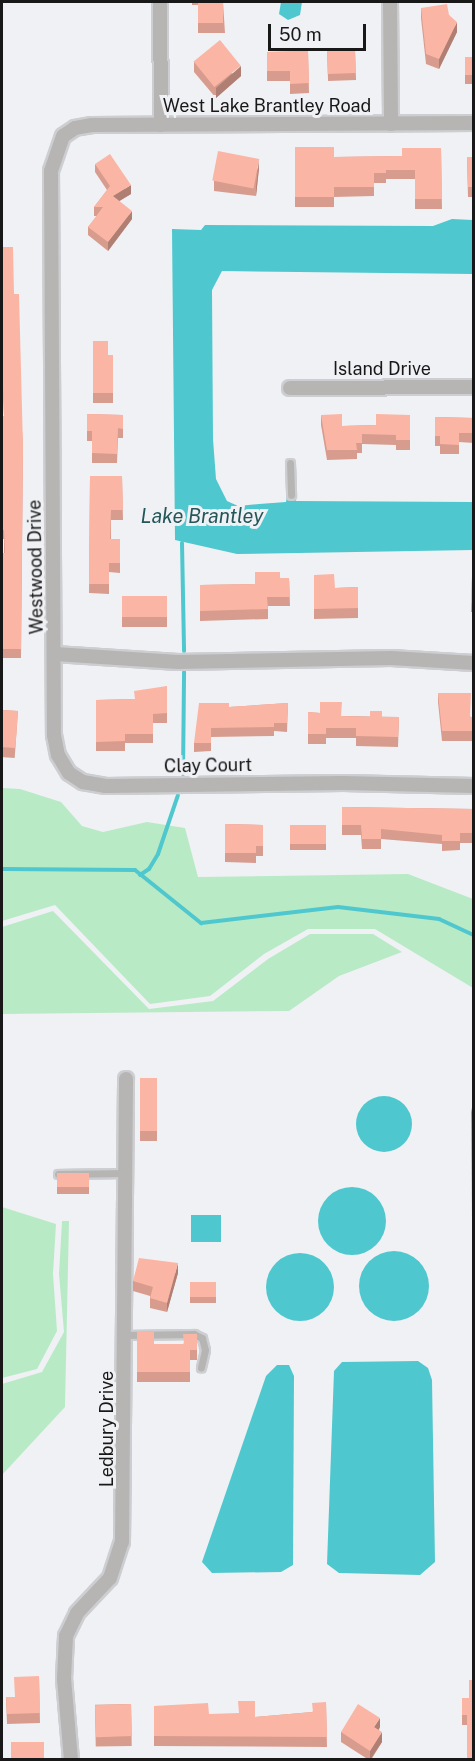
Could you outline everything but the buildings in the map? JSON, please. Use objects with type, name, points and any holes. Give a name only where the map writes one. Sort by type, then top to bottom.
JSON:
[{"type":"street","points":[[160,2],[161,125]]},
{"type":"street","points":[[390,2],[391,124]]},
{"type":"street","name":"West Lake Brantley Road","points":[[63,136],[75,128],[92,125],[474,123]]},
{"type":"street","name":"Westwood Drive","points":[[63,136],[51,171],[55,654],[178,662],[391,658],[474,663]]},
{"type":"street","name":"Island Drive","points":[[290,388],[474,387]]},
{"type":"street","name":"Clay Court","points":[[55,654],[54,735],[58,755],[69,773],[83,782],[106,786],[343,783],[474,786]]},
{"type":"street","name":"Ledbury Drive","points":[[71,1760],[64,1679],[66,1636],[76,1613],[110,1578],[122,1542],[126,1079]]},
{"type":"lane","points":[[290,463],[291,495]]},
{"type":"lane","points":[[58,1174],[125,1173]]},
{"type":"lane","points":[[125,1335],[199,1336],[205,1350],[201,1368]]},
{"type":"green space","points":[[2,788],[20,789],[61,802],[82,826],[103,832],[147,822],[185,828],[198,877],[408,874],[473,899],[473,988],[375,929],[308,929],[264,954],[210,996],[150,1004],[55,905],[2,921]]},
{"type":"green space","points":[[53,911],[149,1009],[213,1001],[268,959],[310,934],[373,934],[402,952],[339,976],[289,1011],[2,1014],[2,927]]},
{"type":"green space","points":[[2,1207],[56,1224],[53,1274],[57,1331],[37,1369],[2,1378]]},
{"type":"green space","points":[[62,1221],[69,1221],[65,1407],[2,1475],[2,1384],[42,1372],[64,1332],[59,1274]]},
{"type":"water","points":[[281,2],[302,2],[300,15],[288,20],[279,14]]},
{"type":"water","name":"Lake Brantley","points":[[452,219],[473,220],[473,274],[222,271],[212,290],[213,439],[216,479],[227,501],[238,506],[286,502],[287,495],[295,495],[296,501],[473,502],[473,550],[237,554],[175,540],[172,229],[201,230],[205,225],[433,226]]},
{"type":"water","points":[[378,1096],[390,1096],[400,1100],[408,1108],[412,1124],[408,1140],[400,1148],[390,1152],[378,1152],[368,1148],[360,1140],[356,1130],[356,1118],[360,1108],[368,1100]]},
{"type":"water","points":[[473,1103],[473,1327],[471,1112]]},
{"type":"water","points":[[352,1187],[365,1190],[376,1197],[383,1208],[386,1221],[383,1234],[376,1245],[365,1252],[352,1255],[339,1252],[328,1245],[321,1234],[318,1221],[321,1208],[328,1197],[339,1190]]},
{"type":"water","points":[[191,1215],[221,1215],[221,1242],[191,1242]]},
{"type":"water","points":[[394,1251],[407,1254],[419,1261],[426,1273],[429,1286],[426,1299],[419,1311],[407,1318],[394,1321],[381,1318],[369,1311],[362,1299],[359,1286],[362,1273],[369,1261],[381,1254]]},
{"type":"water","points":[[300,1253],[313,1256],[324,1263],[331,1274],[334,1287],[331,1300],[324,1311],[313,1318],[300,1321],[287,1318],[276,1311],[269,1300],[266,1287],[269,1274],[276,1263],[287,1256]]},
{"type":"water","points":[[418,1361],[428,1368],[432,1380],[435,1562],[420,1575],[339,1573],[327,1564],[334,1371],[342,1362]]},
{"type":"water","points":[[277,1365],[289,1365],[294,1376],[293,1565],[281,1572],[212,1573],[202,1562],[266,1376]]},
{"type":"waterway","points":[[182,543],[184,651]]},
{"type":"waterway","points":[[183,774],[184,672]]},
{"type":"waterway","points":[[140,875],[149,869],[158,854],[178,795]]},
{"type":"waterway","points":[[2,869],[135,870],[201,923],[338,907],[439,919],[474,935]]}]
